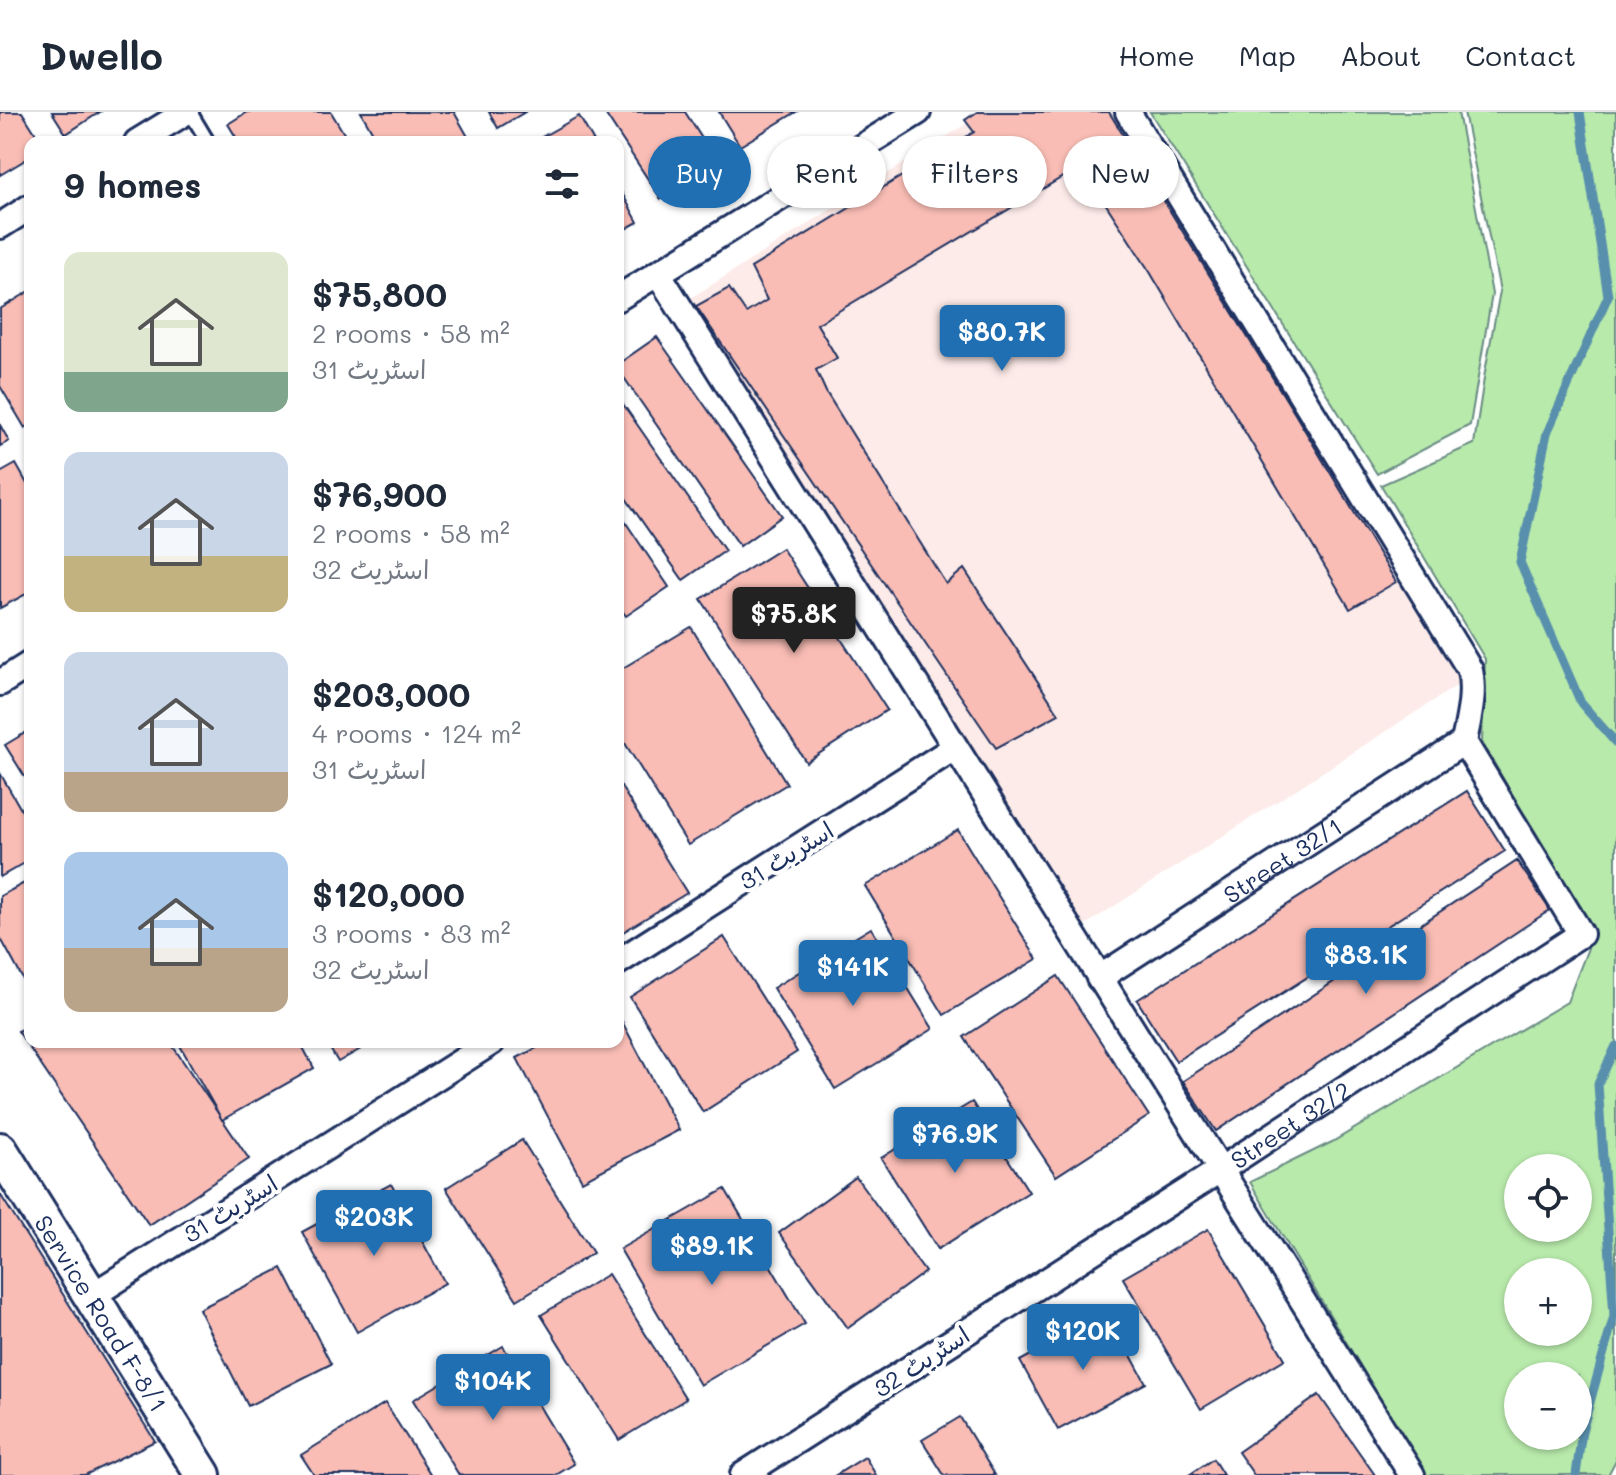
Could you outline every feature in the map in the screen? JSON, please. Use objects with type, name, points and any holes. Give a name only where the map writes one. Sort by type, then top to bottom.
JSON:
[{"type":"street","points":[[147,136],[188,112]]},
{"type":"street","points":[[624,294],[918,112]]},
{"type":"street","points":[[1128,112],[1470,670],[1472,699],[1464,742]]},
{"type":"street","points":[[0,226],[24,211]]},
{"type":"street","points":[[658,273],[1220,1170]]},
{"type":"street","points":[[0,683],[24,668]]},
{"type":"street","name":"Street 32/2","points":[[1412,1475],[1220,1170],[1581,934],[1464,742]]},
{"type":"street","name":"Street 32/1","points":[[1099,978],[1464,742]]},
{"type":"street","name":"اسٹریٹ 31","points":[[624,958],[954,748]]},
{"type":"street","name":"اسٹریٹ 31","points":[[90,1297],[483,1048]]},
{"type":"street","name":"Service Road F-8/1","points":[[0,1150],[203,1475]]},
{"type":"street","name":"اسٹریٹ 32","points":[[743,1475],[1220,1170]]},
{"type":"lane","points":[[188,112],[204,136]]},
{"type":"shaded area","points":[[985,112],[1111,112],[1126,136],[1063,136],[1063,208],[1172,208],[1259,344],[1464,681],[1082,927],[683,303],[833,208],[886,208],[886,175],[902,164],[902,208],[1047,208],[1047,136],[947,136]]},
{"type":"green space","points":[[1150,112],[1458,112],[1492,294],[1470,425],[1377,474],[1179,158],[1179,136],[1165,136]]},
{"type":"green space","points":[[1464,112],[1616,112],[1616,1460],[1608,1475],[1426,1475],[1250,1182],[1332,1142],[1567,1002],[1593,935],[1482,742],[1485,659],[1381,485],[1474,444],[1500,291]]},
{"type":"building","points":[[0,112],[22,112],[37,136],[24,136],[24,161],[0,175]]},
{"type":"building","points":[[52,112],[100,112],[66,134]]},
{"type":"building","points":[[247,112],[331,112],[345,136],[235,136],[228,124]]},
{"type":"building","points":[[361,112],[454,112],[468,136],[375,136]]},
{"type":"building","points":[[489,112],[525,112],[498,128]]},
{"type":"building","points":[[604,112],[685,112],[700,136],[648,136],[648,179],[624,143],[624,136],[620,136]]},
{"type":"building","points":[[719,112],[796,112],[751,139],[751,136],[734,136]]},
{"type":"building","points":[[977,112],[1109,112],[1124,136],[1063,136],[1063,177],[1047,186],[1047,136],[967,136],[974,132],[965,120]]},
{"type":"building","points":[[579,116],[591,136],[544,136]]},
{"type":"building","points":[[902,176],[902,208],[1011,208],[817,324],[837,358],[816,370],[826,392],[946,584],[964,569],[1059,714],[996,748],[696,306],[729,288],[746,313],[767,300],[751,268],[849,208],[886,208],[886,186]]},
{"type":"building","points":[[624,197],[638,222],[624,230]]},
{"type":"building","points":[[1108,208],[1168,208],[1396,582],[1350,609],[1150,272]]},
{"type":"building","points":[[24,295],[24,426],[0,386],[0,309]]},
{"type":"building","points":[[657,337],[782,516],[740,546],[624,378],[624,360]]},
{"type":"building","points":[[624,406],[725,551],[683,580],[624,496]]},
{"type":"building","points":[[0,425],[9,441],[0,446]]},
{"type":"building","points":[[16,464],[24,478],[24,595],[0,608],[0,473]]},
{"type":"building","points":[[624,520],[669,587],[626,616],[624,613]]},
{"type":"building","points":[[782,548],[887,710],[806,762],[701,599]]},
{"type":"building","points":[[691,627],[787,784],[688,845],[624,742],[624,667]]},
{"type":"building","points":[[24,734],[24,775],[5,745]]},
{"type":"building","points":[[0,773],[24,815],[24,863],[0,877]]},
{"type":"building","points":[[1467,791],[1505,851],[1176,1061],[1137,1000]]},
{"type":"building","points":[[624,792],[687,893],[624,931]]},
{"type":"building","points":[[958,830],[1037,959],[944,1015],[865,886]]},
{"type":"building","points":[[1517,861],[1550,910],[1216,1131],[1183,1081]]},
{"type":"building","points":[[24,883],[24,981],[0,937],[0,896]]},
{"type":"building","points":[[871,928],[933,1029],[835,1089],[773,988]]},
{"type":"building","points":[[724,937],[797,1052],[703,1112],[630,997]]},
{"type":"building","points":[[1058,976],[1149,1116],[1056,1176],[964,1037]]},
{"type":"building","points":[[624,1025],[679,1130],[582,1181],[517,1058],[536,1048],[624,1048]]},
{"type":"building","points":[[29,1048],[174,1048],[249,1159],[149,1225]]},
{"type":"building","points":[[181,1048],[303,1048],[314,1068],[222,1120]]},
{"type":"building","points":[[330,1048],[362,1048],[338,1062]]},
{"type":"building","points":[[972,1102],[1029,1192],[938,1249],[881,1158]]},
{"type":"building","points":[[522,1140],[593,1253],[517,1300],[446,1188]]},
{"type":"building","points":[[856,1177],[925,1272],[848,1328],[779,1233]]},
{"type":"building","points":[[391,1184],[445,1283],[357,1332],[302,1232]]},
{"type":"building","points":[[725,1189],[805,1324],[700,1385],[620,1249]]},
{"type":"building","points":[[0,1194],[155,1441],[85,1475],[0,1475]]},
{"type":"building","points":[[1208,1229],[1285,1359],[1201,1409],[1123,1278]]},
{"type":"building","points":[[282,1268],[331,1364],[248,1406],[199,1309]]},
{"type":"building","points":[[608,1274],[686,1399],[619,1440],[541,1315]]},
{"type":"building","points":[[1108,1313],[1146,1383],[1058,1430],[1020,1361]]},
{"type":"building","points":[[503,1346],[574,1464],[556,1475],[459,1475],[413,1400]]},
{"type":"building","points":[[1319,1395],[1375,1475],[1254,1475],[1238,1452]]},
{"type":"building","points":[[385,1403],[431,1475],[314,1475],[301,1455]]},
{"type":"building","points":[[960,1417],[995,1475],[944,1475],[922,1440]]},
{"type":"building","points":[[865,1457],[876,1475],[836,1475]]},
{"type":"building","points":[[1213,1459],[1223,1475],[1189,1475]]},
{"type":"waterway","points":[[1580,112],[1608,296],[1547,433],[1520,562],[1581,703],[1616,743]]},
{"type":"waterway","points":[[1576,1475],[1582,1431],[1614,1316],[1598,1084],[1616,1046]]}]
